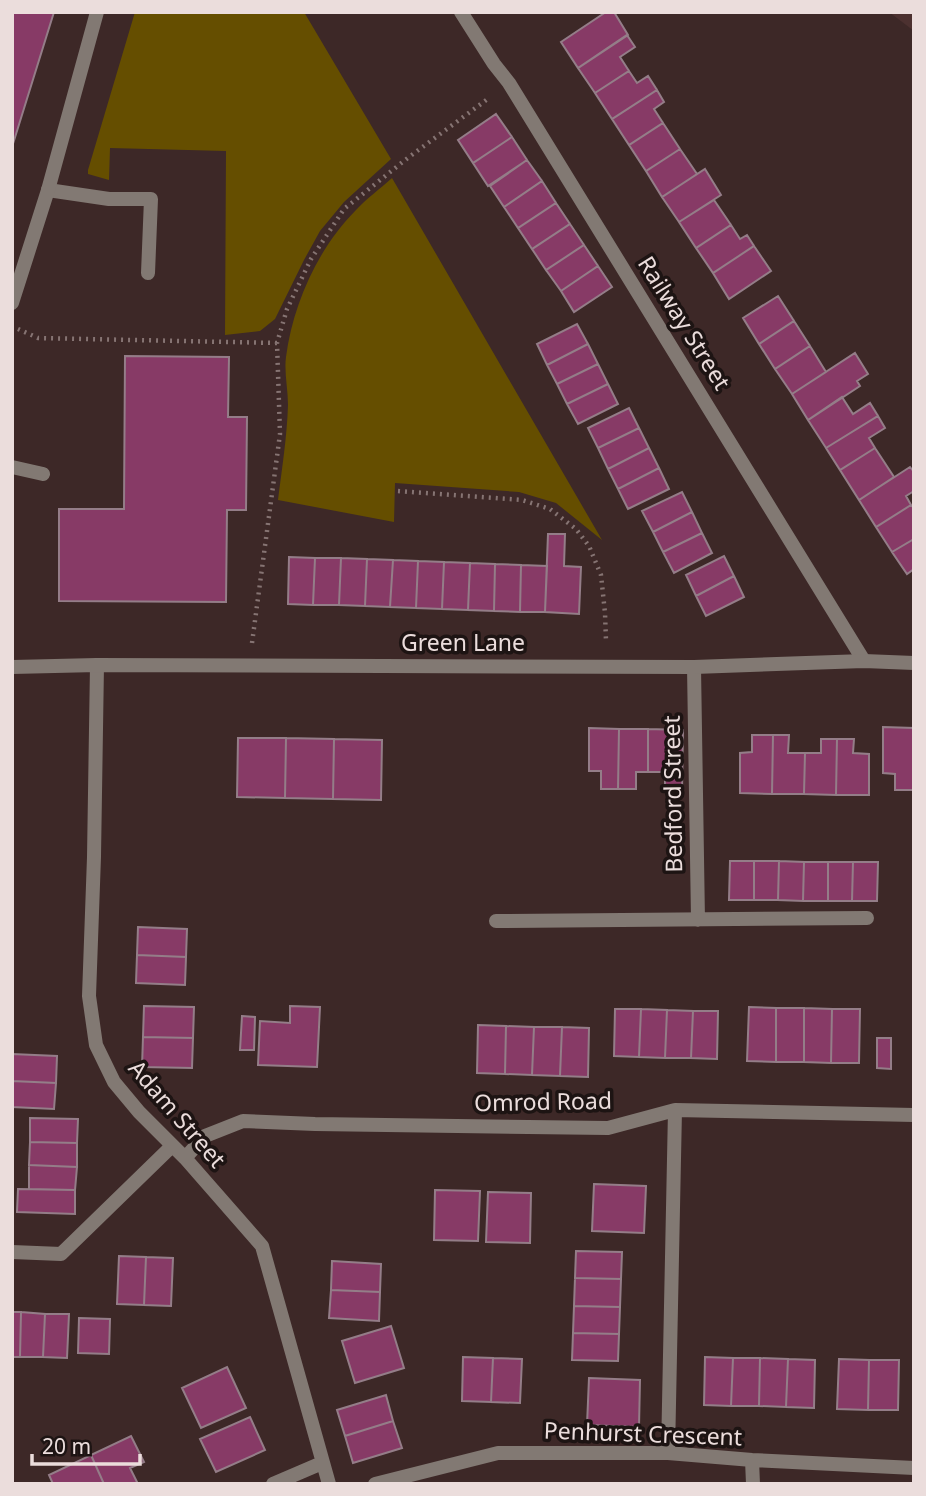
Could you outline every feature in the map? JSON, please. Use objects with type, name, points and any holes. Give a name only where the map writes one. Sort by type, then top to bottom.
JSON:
[{"type":"street","points":[[12,303],[48,190],[97,12]]},
{"type":"street","name":"Railway Street","points":[[461,12],[509,83],[864,661]]},
{"type":"street","points":[[48,190],[109,199],[151,199],[148,273]]},
{"type":"street","points":[[12,467],[43,474]]},
{"type":"street","name":"Green Lane","points":[[12,667],[694,667],[864,661],[914,663]]},
{"type":"street","name":"Adam Street","points":[[97,665],[89,996],[96,1045],[114,1082],[262,1246],[329,1484]]},
{"type":"street","name":"Bedford Street","points":[[694,667],[698,920]]},
{"type":"street","points":[[496,921],[867,918]]},
{"type":"street","points":[[668,1453],[676,1110]]},
{"type":"street","name":"Omrod Road","points":[[185,1158],[205,1136],[243,1121],[608,1128],[676,1110],[914,1115]]},
{"type":"street","points":[[12,1252],[61,1254],[172,1146]]},
{"type":"street","name":"Penhurst Crescent","points":[[375,1484],[498,1453],[668,1453],[752,1461],[914,1468]]},
{"type":"street","points":[[752,1461],[753,1484]]},
{"type":"street","points":[[273,1484],[323,1462]]},
{"type":"path","points":[[249,665],[280,434],[277,342],[286,309],[311,259],[344,209],[509,83]]},
{"type":"path","points":[[12,326],[38,338],[277,342]]},
{"type":"path","points":[[398,491],[522,500],[550,509],[576,529],[589,547],[601,575],[607,667]]},
{"type":"shaded area","points":[[135,12],[304,12],[391,159],[344,202],[320,231],[275,319],[260,331],[225,335],[226,151],[110,148],[109,180],[88,174]]},
{"type":"shaded area","points":[[889,12],[914,12],[914,31]]},
{"type":"shaded area","points":[[392,178],[602,540],[556,503],[519,492],[395,483],[394,522],[278,500],[288,405],[286,357],[301,297],[319,259],[342,225]]},
{"type":"building","points":[[12,12],[54,12],[12,147]]},
{"type":"building","points":[[606,12],[614,12],[628,35],[578,68],[561,42]]},
{"type":"building","points":[[627,35],[635,47],[620,57],[629,71],[595,93],[578,68]]},
{"type":"building","points":[[629,71],[637,83],[648,76],[657,90],[612,119],[595,93]]},
{"type":"building","points":[[657,90],[664,102],[654,109],[663,123],[629,145],[612,119]]},
{"type":"building","points":[[496,114],[512,137],[473,163],[458,140]]},
{"type":"building","points":[[663,123],[680,149],[646,171],[629,145]]},
{"type":"building","points":[[512,137],[527,160],[488,186],[473,163]]},
{"type":"building","points":[[680,149],[697,174],[662,197],[646,171]]},
{"type":"building","points":[[527,160],[542,181],[504,207],[490,186]]},
{"type":"building","points":[[705,169],[721,195],[679,222],[662,197]]},
{"type":"building","points":[[542,181],[556,203],[518,228],[504,207]]},
{"type":"building","points":[[714,200],[731,225],[696,248],[679,222]]},
{"type":"building","points":[[556,203],[570,224],[532,249],[518,228]]},
{"type":"building","points":[[570,224],[584,245],[546,270],[532,249]]},
{"type":"building","points":[[731,225],[740,239],[747,235],[754,246],[713,273],[696,248]]},
{"type":"building","points":[[584,245],[598,266],[561,291],[546,270]]},
{"type":"building","points":[[754,246],[771,271],[729,299],[713,273]]},
{"type":"building","points":[[598,266],[612,287],[574,312],[561,291]]},
{"type":"building","points":[[778,296],[794,321],[759,344],[743,318]]},
{"type":"building","points":[[794,321],[810,346],[775,369],[759,344]]},
{"type":"building","points":[[577,324],[588,344],[547,365],[537,344]]},
{"type":"building","points":[[588,344],[598,364],[557,384],[547,365]]},
{"type":"building","points":[[810,346],[826,372],[792,394],[775,369]]},
{"type":"building","points":[[855,353],[868,374],[857,381],[860,386],[808,420],[792,394]]},
{"type":"building","points":[[125,356],[229,357],[228,417],[247,417],[246,510],[227,510],[226,602],[59,601],[59,509],[124,509]]},
{"type":"building","points":[[598,364],[608,384],[567,404],[557,384]]},
{"type":"building","points":[[608,384],[618,404],[578,424],[567,404]]},
{"type":"building","points":[[842,397],[853,414],[870,403],[878,416],[826,448],[808,420]]},
{"type":"building","points":[[629,408],[639,428],[598,448],[588,428]]},
{"type":"building","points":[[878,416],[885,428],[869,438],[875,448],[840,470],[826,448]]},
{"type":"building","points":[[639,428],[649,448],[608,469],[598,448]]},
{"type":"building","points":[[649,448],[659,468],[618,489],[608,469]]},
{"type":"building","points":[[875,448],[894,477],[859,500],[840,470]]},
{"type":"building","points":[[910,467],[914,472],[914,491],[906,496],[911,505],[876,527],[859,500]]},
{"type":"building","points":[[659,468],[669,489],[628,509],[618,489]]},
{"type":"building","points":[[682,492],[692,512],[653,532],[642,511]]},
{"type":"building","points":[[911,505],[914,508],[914,539],[892,552],[876,527]]},
{"type":"building","points":[[692,512],[702,533],[663,552],[653,532]]},
{"type":"building","points":[[702,533],[712,553],[674,573],[663,552]]},
{"type":"building","points":[[548,534],[565,534],[564,566],[581,567],[579,614],[545,612]]},
{"type":"building","points":[[914,539],[914,569],[907,574],[892,552]]},
{"type":"building","points":[[724,556],[734,576],[696,596],[686,575]]},
{"type":"building","points":[[289,557],[315,558],[313,605],[288,604]]},
{"type":"building","points":[[315,558],[341,558],[339,605],[313,605]]},
{"type":"building","points":[[341,558],[367,559],[365,606],[339,605]]},
{"type":"building","points":[[367,559],[393,560],[390,607],[365,606]]},
{"type":"building","points":[[393,560],[418,561],[416,608],[390,607]]},
{"type":"building","points":[[418,561],[444,562],[442,609],[416,608]]},
{"type":"building","points":[[444,562],[470,563],[468,610],[442,609]]},
{"type":"building","points":[[470,563],[495,564],[494,611],[468,610]]},
{"type":"building","points":[[495,564],[521,565],[520,612],[494,611]]},
{"type":"building","points":[[521,565],[547,566],[545,612],[520,612]]},
{"type":"building","points":[[734,576],[744,597],[706,616],[696,596]]},
{"type":"building","points":[[883,727],[914,728],[913,790],[895,790],[895,774],[883,773]]},
{"type":"building","points":[[589,728],[619,729],[618,789],[601,789],[601,771],[589,771]]},
{"type":"building","points":[[619,729],[648,729],[648,772],[636,772],[636,789],[618,789]]},
{"type":"building","points":[[648,729],[683,730],[682,790],[665,790],[665,772],[648,772]]},
{"type":"building","points":[[752,735],[773,735],[772,794],[740,793],[740,753],[752,752]]},
{"type":"building","points":[[773,735],[789,735],[788,753],[805,753],[804,794],[772,794]]},
{"type":"building","points":[[238,738],[286,738],[285,798],[237,797]]},
{"type":"building","points":[[286,738],[334,739],[333,799],[285,798]]},
{"type":"building","points":[[334,739],[382,740],[381,800],[333,799]]},
{"type":"building","points":[[821,739],[837,739],[836,795],[804,794],[805,753],[821,753]]},
{"type":"building","points":[[837,739],[854,739],[853,753],[869,754],[869,795],[836,795]]},
{"type":"building","points":[[730,861],[754,861],[754,900],[729,900]]},
{"type":"building","points":[[754,861],[779,861],[778,900],[754,900]]},
{"type":"building","points":[[779,861],[804,862],[803,901],[778,900]]},
{"type":"building","points":[[804,862],[828,862],[828,901],[803,901]]},
{"type":"building","points":[[828,862],[853,862],[852,901],[828,901]]},
{"type":"building","points":[[853,862],[878,862],[877,901],[852,901]]},
{"type":"building","points":[[138,927],[187,929],[186,957],[137,955]]},
{"type":"building","points":[[137,955],[186,957],[185,985],[136,983]]},
{"type":"building","points":[[144,1006],[194,1007],[193,1038],[143,1037]]},
{"type":"building","points":[[290,1006],[320,1007],[317,1067],[258,1065],[260,1021],[290,1023]]},
{"type":"building","points":[[749,1007],[776,1008],[776,1062],[747,1061]]},
{"type":"building","points":[[776,1008],[804,1008],[804,1062],[776,1062]]},
{"type":"building","points":[[804,1008],[832,1009],[831,1063],[804,1062]]},
{"type":"building","points":[[615,1009],[641,1009],[639,1057],[614,1056]]},
{"type":"building","points":[[641,1009],[667,1010],[665,1058],[639,1057]]},
{"type":"building","points":[[832,1009],[860,1009],[859,1063],[831,1063]]},
{"type":"building","points":[[667,1010],[693,1011],[691,1058],[665,1058]]},
{"type":"building","points":[[693,1011],[718,1011],[717,1059],[691,1058]]},
{"type":"building","points":[[242,1016],[255,1017],[254,1050],[240,1050]]},
{"type":"building","points":[[478,1025],[506,1026],[505,1074],[477,1073]]},
{"type":"building","points":[[506,1026],[534,1027],[532,1075],[505,1074]]},
{"type":"building","points":[[534,1027],[562,1027],[560,1076],[532,1075]]},
{"type":"building","points":[[562,1027],[589,1028],[588,1077],[560,1076]]},
{"type":"building","points":[[143,1037],[193,1038],[192,1068],[142,1067]]},
{"type":"building","points":[[877,1038],[891,1038],[891,1069],[877,1068]]},
{"type":"building","points":[[12,1054],[57,1056],[56,1083],[12,1081]]},
{"type":"building","points":[[12,1081],[56,1083],[54,1109],[12,1107]]},
{"type":"building","points":[[30,1118],[78,1119],[77,1143],[30,1142]]},
{"type":"building","points":[[30,1142],[77,1143],[77,1167],[29,1165]]},
{"type":"building","points":[[29,1165],[77,1167],[75,1190],[29,1189]]},
{"type":"building","points":[[594,1184],[646,1186],[644,1233],[592,1231]]},
{"type":"building","points":[[18,1189],[75,1190],[75,1214],[17,1212]]},
{"type":"building","points":[[435,1190],[480,1191],[478,1241],[434,1240]]},
{"type":"building","points":[[488,1192],[531,1193],[530,1243],[486,1242]]},
{"type":"building","points":[[576,1251],[622,1252],[621,1279],[575,1278]]},
{"type":"building","points":[[119,1256],[146,1257],[144,1305],[117,1304]]},
{"type":"building","points":[[146,1257],[173,1258],[171,1306],[144,1305]]},
{"type":"building","points":[[332,1261],[381,1264],[380,1292],[331,1290]]},
{"type":"building","points":[[575,1278],[621,1279],[620,1307],[574,1306]]},
{"type":"building","points":[[331,1290],[380,1292],[379,1321],[329,1318]]},
{"type":"building","points":[[574,1306],[620,1307],[619,1334],[573,1333]]},
{"type":"building","points":[[12,1312],[21,1312],[20,1357],[12,1357]]},
{"type":"building","points":[[21,1312],[45,1314],[43,1357],[20,1357]]},
{"type":"building","points":[[45,1314],[69,1314],[67,1358],[43,1357]]},
{"type":"building","points":[[79,1318],[110,1319],[109,1354],[78,1353]]},
{"type":"building","points":[[391,1326],[404,1368],[355,1383],[342,1341]]},
{"type":"building","points":[[573,1333],[619,1334],[618,1361],[572,1360]]},
{"type":"building","points":[[463,1357],[493,1358],[491,1402],[462,1401]]},
{"type":"building","points":[[705,1357],[733,1358],[731,1406],[704,1405]]},
{"type":"building","points":[[493,1358],[522,1359],[520,1403],[491,1402]]},
{"type":"building","points":[[733,1358],[760,1358],[759,1406],[731,1406]]},
{"type":"building","points":[[760,1358],[788,1359],[786,1407],[759,1406]]},
{"type":"building","points":[[788,1359],[815,1360],[814,1408],[786,1407]]},
{"type":"building","points":[[839,1359],[869,1360],[868,1410],[837,1409]]},
{"type":"building","points":[[869,1360],[899,1360],[898,1410],[868,1410]]},
{"type":"building","points":[[227,1367],[246,1408],[201,1428],[182,1388]]},
{"type":"building","points":[[589,1378],[640,1380],[639,1427],[587,1425]]},
{"type":"building","points":[[386,1395],[393,1421],[345,1436],[337,1410]]},
{"type":"building","points":[[250,1417],[265,1450],[216,1472],[200,1439]]},
{"type":"building","points":[[393,1421],[402,1448],[353,1463],[345,1436]]},
{"type":"building","points":[[131,1436],[144,1462],[130,1468],[138,1484],[104,1484],[91,1455]]},
{"type":"building","points":[[91,1455],[104,1484],[53,1484],[49,1475]]}]
